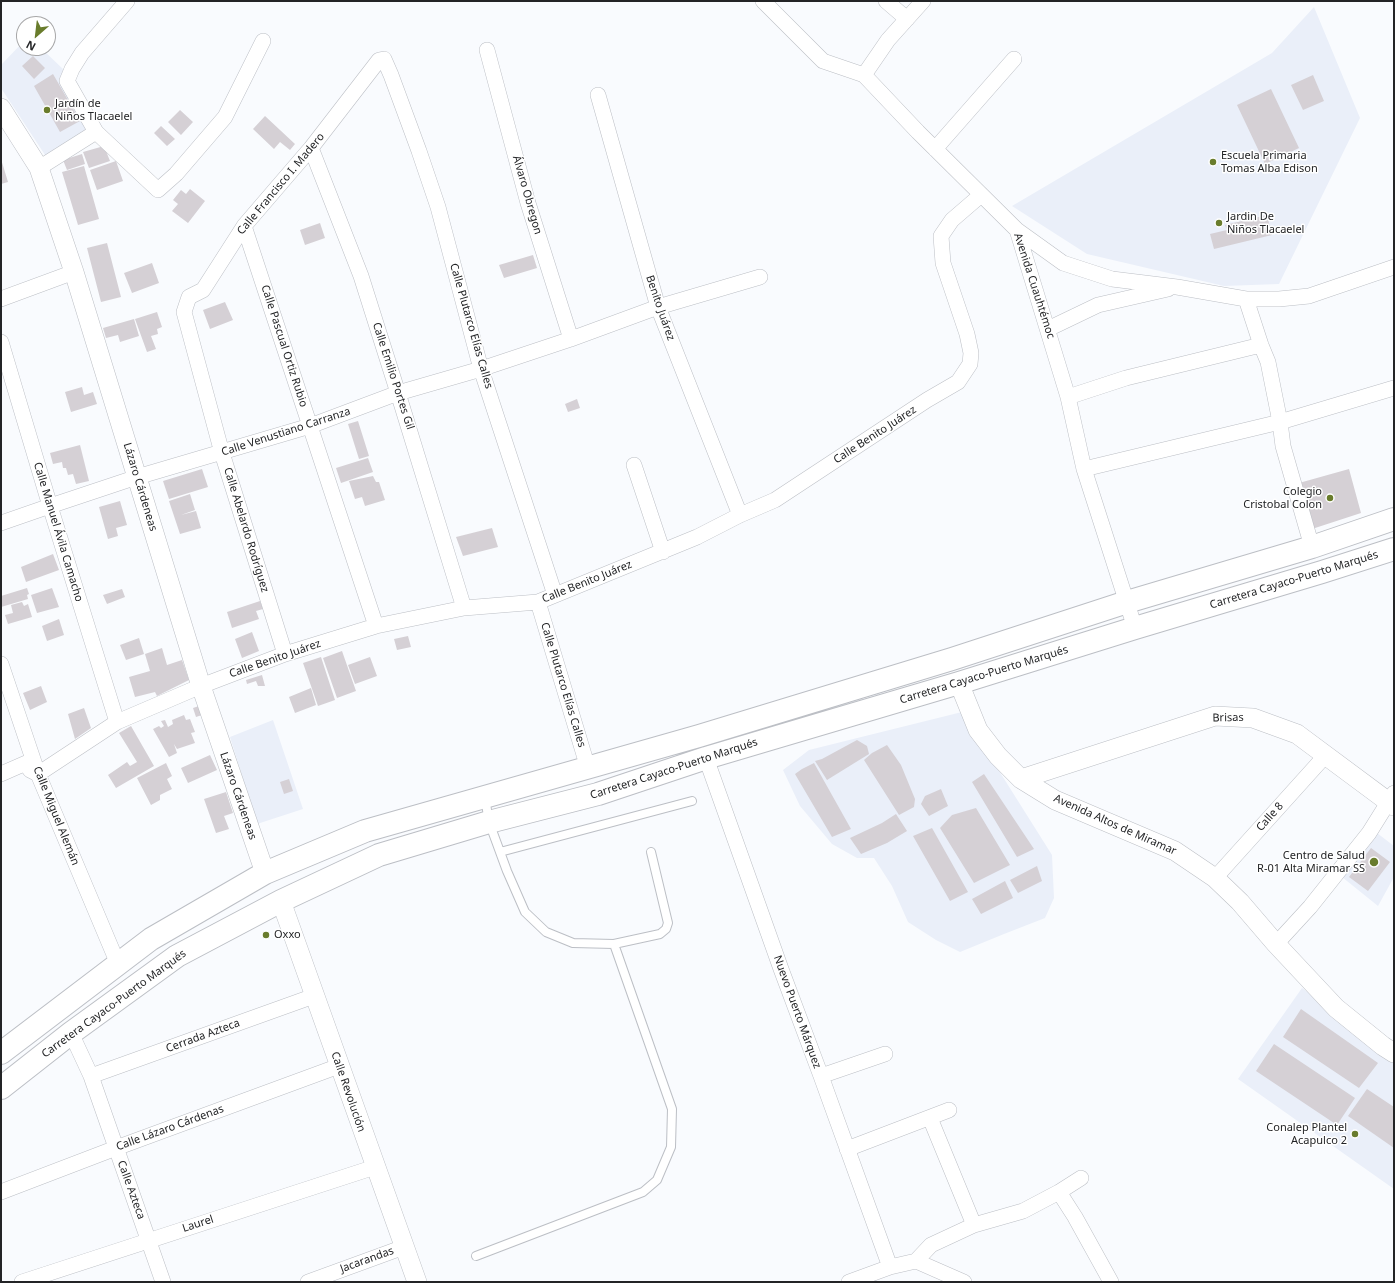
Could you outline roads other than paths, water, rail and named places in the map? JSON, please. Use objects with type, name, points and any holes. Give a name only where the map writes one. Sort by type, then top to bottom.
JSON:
[{"type":"main road","name":"Carretera Cayaco-Puerto Marqués","points":[[1,1053],[151,939],[265,873],[365,831],[699,736],[945,662],[1127,602],[1312,547],[1394,518]]},
{"type":"main road","name":"Carretera Cayaco-Puerto Marqués","points":[[1,1088],[71,1032],[176,956],[280,901],[379,855],[489,822],[598,794],[706,758],[959,683],[1394,548]]},
{"type":"street","points":[[126,1],[82,53],[66,81],[96,132],[158,190],[176,174],[225,117],[263,41]]},
{"type":"street","points":[[886,1],[906,19]]},
{"type":"street","points":[[864,75],[888,40],[923,1]]},
{"type":"street","name":"Avenida Cuauhtémoc","points":[[770,3],[823,61],[864,75],[1016,230],[1068,397],[1084,469],[1135,628]]},
{"type":"street","name":"Álvaro Obregon","points":[[487,50],[528,204],[571,339]]},
{"type":"street","name":"Calle Francisco I. Madero","points":[[184,312],[189,298],[203,290],[244,226],[311,148],[379,60],[384,59]]},
{"type":"street","name":"Calle Plutarco Elías Calles","points":[[384,59],[419,150],[438,207],[481,369],[555,595]]},
{"type":"street","points":[[935,149],[1014,59]]},
{"type":"street","name":"Benito Juárez","points":[[598,95],[658,307],[740,515]]},
{"type":"street","name":"Lázaro Cárdeneas","points":[[1,108],[39,168],[74,272],[201,686],[265,873]]},
{"type":"street","points":[[39,168],[96,132]]},
{"type":"street","name":"Calle Emilio Portes Gil","points":[[311,148],[361,276],[464,608]]},
{"type":"street","name":"Calle Benito Juárez","points":[[38,774],[116,722],[201,686],[285,654],[376,626],[464,608],[538,602],[698,537],[740,515],[774,500],[927,400],[958,382],[970,364],[971,353],[967,334],[943,263],[941,236],[952,220],[981,195]]},
{"type":"street","name":"Calle Pascual Ortiz Rubio","points":[[244,226],[376,626]]},
{"type":"street","points":[[1016,230],[1063,262],[1112,279],[1177,287],[1246,299],[1279,300],[1309,296],[1394,267]]},
{"type":"street","points":[[1,298],[74,272]]},
{"type":"street","name":"Calle Venustiano Carranza","points":[[1,523],[137,477],[310,426],[398,393],[481,369],[571,339],[658,307],[760,277]]},
{"type":"street","points":[[1048,329],[1098,305],[1177,287]]},
{"type":"street","points":[[1246,299],[1268,362],[1280,422],[1283,446],[1312,547]]},
{"type":"street","name":"Calle Abelardo Rodríguez","points":[[184,312],[222,453],[285,654]]},
{"type":"street","name":"Calle Manuel Ávila Camacho","points":[[1,342],[116,722]]},
{"type":"street","points":[[1068,397],[1126,378],[1261,345]]},
{"type":"street","points":[[1084,469],[1280,422],[1394,388]]},
{"type":"street","points":[[634,465],[663,552]]},
{"type":"street","name":"Calle Plutarco Elías Calles","points":[[538,602],[588,768]]},
{"type":"street","name":"Calle Miguel Alemán","points":[[1,664],[38,774],[118,964]]},
{"type":"street","name":"Avenida Altos de Miramar","points":[[959,683],[978,730],[998,756],[1021,779],[1055,800],[1175,851],[1214,878],[1240,902],[1276,944],[1336,1008],[1383,1046],[1394,1053]]},
{"type":"street","name":"Brisas","points":[[1021,779],[1215,716],[1253,718],[1297,734],[1325,756],[1392,801]]},
{"type":"street","name":"Calle 8","points":[[1214,878],[1325,756]]},
{"type":"street","name":"Nuevo Puerto Márquez","points":[[706,758],[890,1267]]},
{"type":"street","points":[[1,774],[26,763],[30,770],[38,774]]},
{"type":"street","points":[[1276,944],[1310,907],[1369,833],[1392,801]]},
{"type":"street","name":"Calle Revolución","points":[[280,901],[417,1282]]},
{"type":"street","name":"Cerrada Azteca","points":[[91,1076],[314,996]]},
{"type":"street","name":"Calle Azteca","points":[[71,1032],[91,1076],[163,1282]]},
{"type":"street","points":[[821,1076],[885,1054]]},
{"type":"street","name":"Calle Lázaro Cárdenas","points":[[1,1192],[339,1066]]},
{"type":"street","points":[[847,1149],[949,1110]]},
{"type":"street","points":[[930,1118],[974,1225]]},
{"type":"street","name":"Laurel","points":[[22,1282],[375,1167]]},
{"type":"street","points":[[849,1282],[890,1267],[916,1261],[931,1246],[974,1225],[1024,1211],[1081,1178]]},
{"type":"street","points":[[1059,1192],[1075,1217],[1111,1282]]},
{"type":"street","name":"Jacarandas","points":[[308,1282],[404,1247]]},
{"type":"street","points":[[916,1261],[964,1282]]},
{"type":"lane","points":[[485,798],[489,822],[525,912],[546,932],[573,943],[614,944],[660,934],[666,929],[668,923],[651,852]]},
{"type":"lane","points":[[500,852],[692,801]]},
{"type":"lane","points":[[476,1256],[643,1192],[657,1180],[671,1147],[672,1109],[614,944]]},
{"type":"place","name":"Jardín de Niños Tlacaelel","points":[[47,110]]},
{"type":"place","name":"Escuela Primaria Tomas Alba Edison","points":[[1213,162]]},
{"type":"place","name":"Jardin De Niños Tlacaelel","points":[[1219,223]]},
{"type":"place","name":"Colegio Cristobal Colon","points":[[1330,498]]},
{"type":"place","name":"Centro de Salud R-01 Alta Miramar SS","points":[[1374,862]]},
{"type":"place","name":"Oxxo","points":[[266,935]]},
{"type":"place","name":"Conalep Plantel Acapulco 2","points":[[1355,1134]]}]
